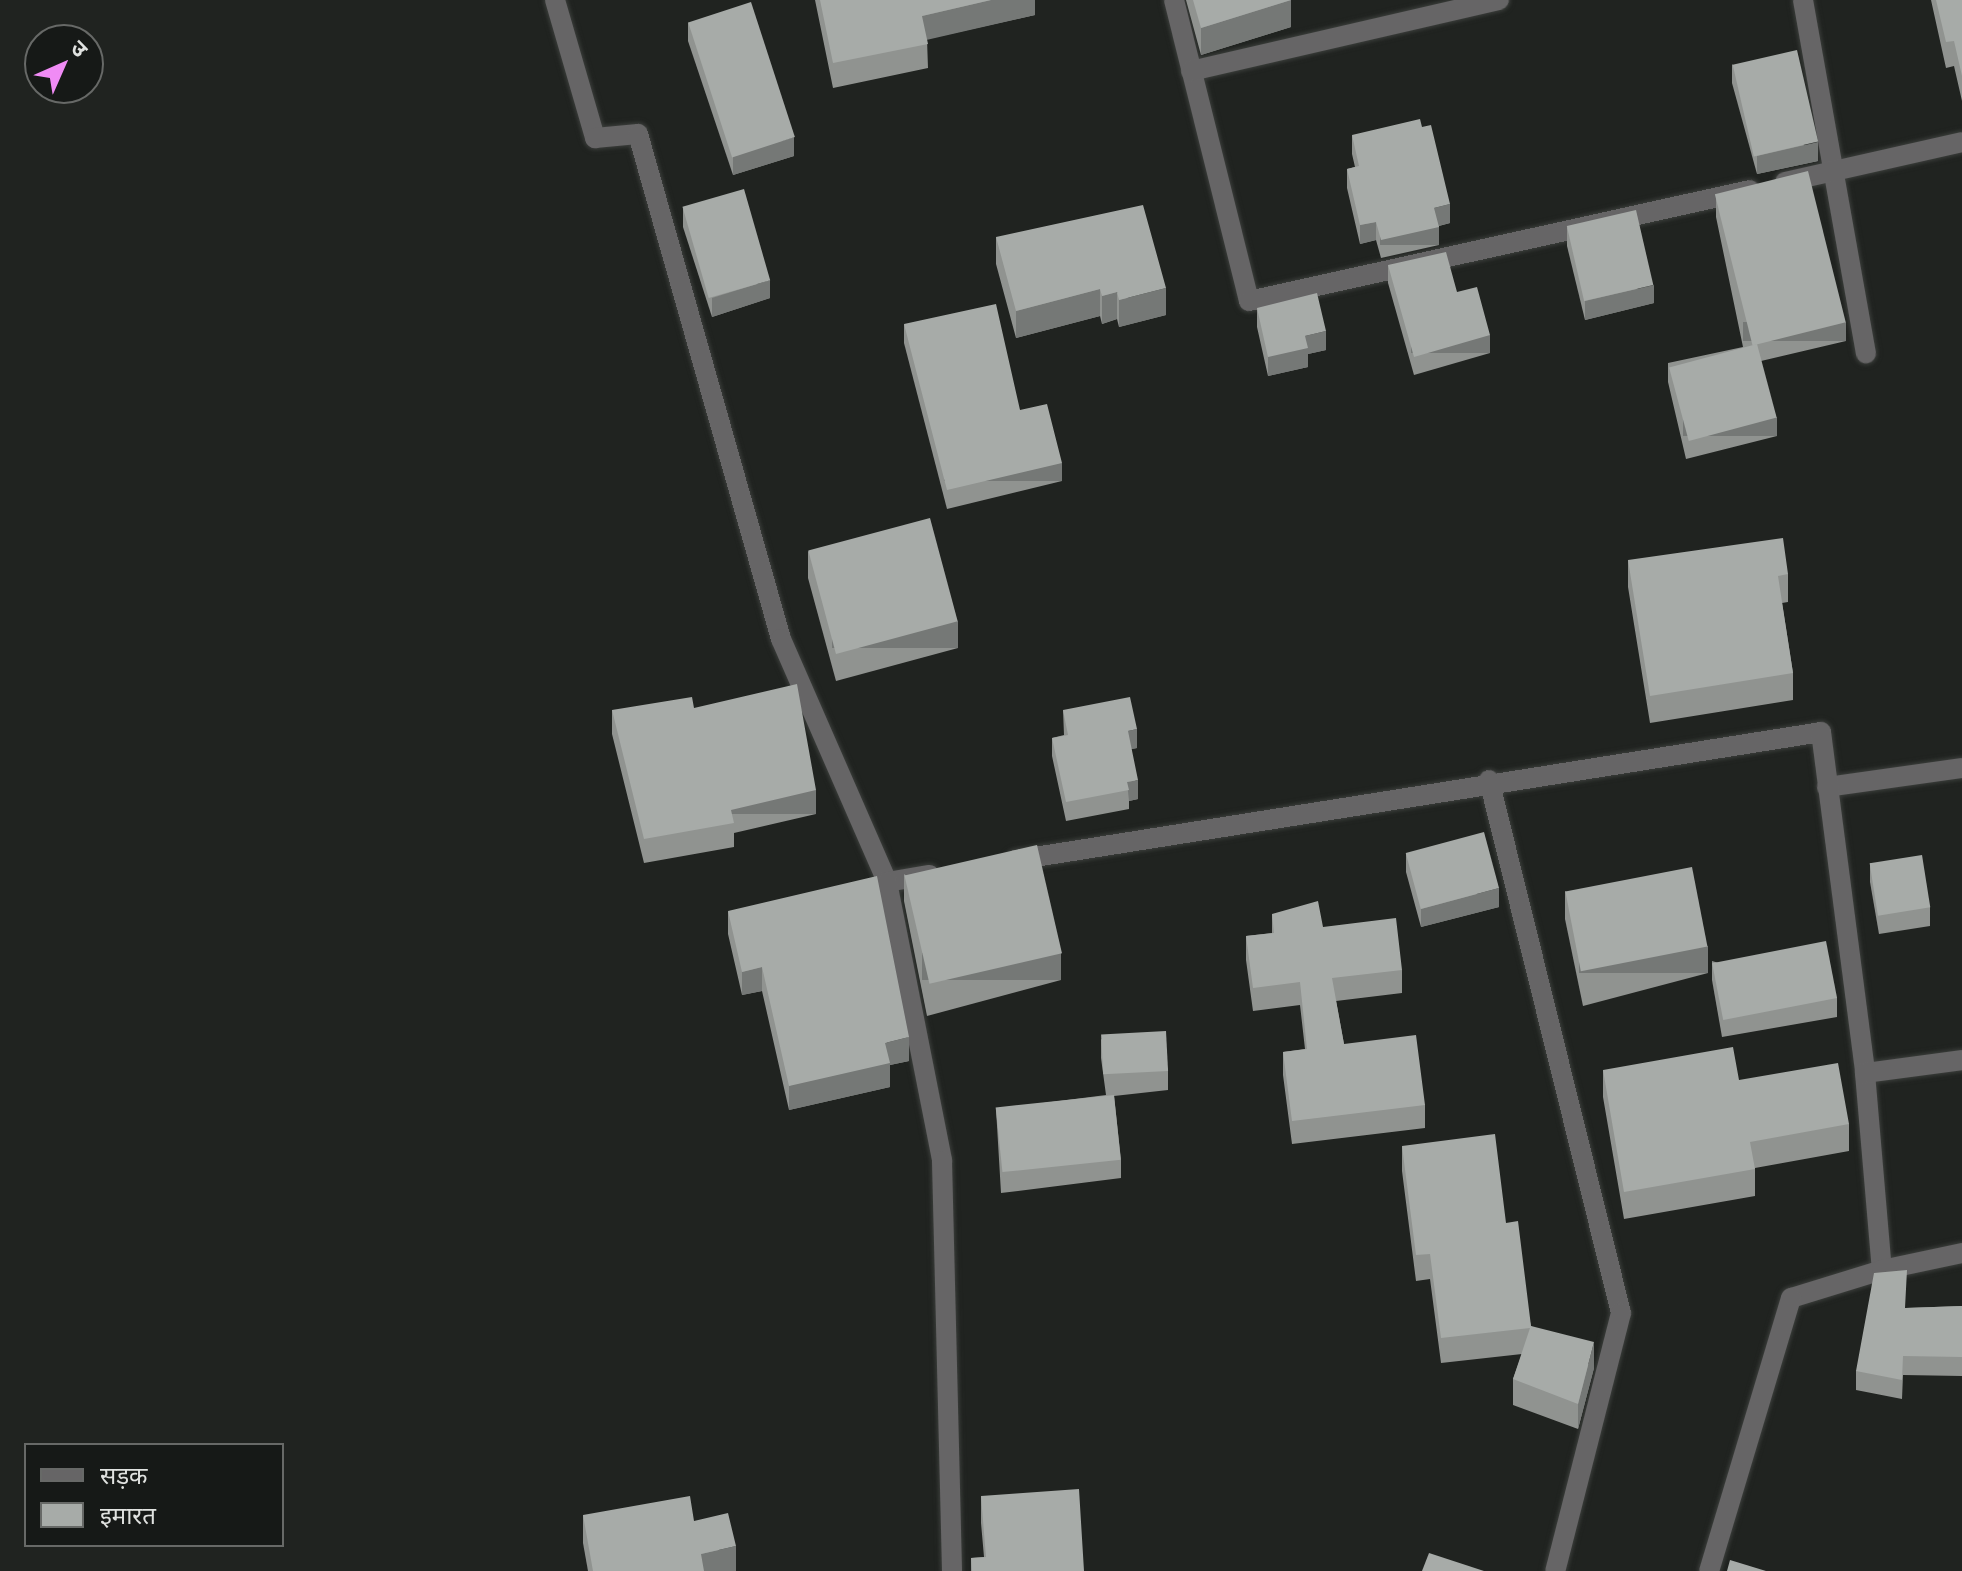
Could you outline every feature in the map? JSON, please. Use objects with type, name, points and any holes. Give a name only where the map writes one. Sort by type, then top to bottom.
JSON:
[{"type":"street","points":[[555,0],[595,138],[638,134],[781,639],[887,882],[942,1161],[952,1571]]},
{"type":"street","points":[[1174,0],[1249,301],[1962,142]]},
{"type":"street","points":[[1191,71],[1499,0]]},
{"type":"street","points":[[1803,0],[1866,353]]},
{"type":"street","points":[[995,864],[1489,780],[1821,732],[1865,1073],[1882,1270]]},
{"type":"street","points":[[1827,787],[1962,768]]},
{"type":"street","points":[[1489,780],[1621,1313],[1555,1571]]},
{"type":"street","points":[[887,882],[949,872]]},
{"type":"street","points":[[1865,1073],[1962,1060]]},
{"type":"street","points":[[1709,1571],[1791,1298],[1882,1270],[1962,1253]]},
{"type":"building","points":[[820,0],[991,0],[922,16],[928,44],[833,63]]},
{"type":"building","points":[[1193,0],[1291,0],[1201,28]]},
{"type":"building","points":[[1936,0],[1962,0],[1962,76],[1954,41],[1946,42]]},
{"type":"building","points":[[751,2],[795,137],[732,157],[688,22]]},
{"type":"building","points":[[1797,50],[1818,142],[1754,156],[1733,65]]},
{"type":"building","points":[[1420,119],[1422,127],[1431,125],[1450,204],[1434,208],[1439,227],[1381,240],[1376,222],[1360,225],[1347,169],[1359,166],[1352,135]]},
{"type":"building","points":[[1808,171],[1846,322],[1753,346],[1715,194]]},
{"type":"building","points":[[744,189],[770,280],[709,298],[682,207]]},
{"type":"building","points":[[1143,205],[1166,288],[1119,300],[1117,292],[1102,296],[1100,289],[1016,311],[996,237]]},
{"type":"building","points":[[1636,210],[1653,285],[1584,301],[1567,226]]},
{"type":"building","points":[[1446,252],[1457,292],[1477,287],[1490,335],[1414,357],[1388,265]]},
{"type":"building","points":[[1317,293],[1326,331],[1305,336],[1308,348],[1268,357],[1257,308]]},
{"type":"building","points":[[996,304],[1020,410],[1047,404],[1062,463],[947,490],[904,324]]},
{"type":"building","points":[[1757,344],[1777,417],[1689,441],[1669,368]]},
{"type":"building","points":[[930,518],[958,621],[836,654],[808,551]]},
{"type":"building","points":[[1783,538],[1788,574],[1778,576],[1793,673],[1650,696],[1628,560]]},
{"type":"building","points":[[797,684],[816,790],[731,810],[734,823],[644,839],[612,710],[692,697],[694,708]]},
{"type":"building","points":[[1130,697],[1137,729],[1128,731],[1138,780],[1127,782],[1129,790],[1066,802],[1052,738],[1068,735],[1063,710]]},
{"type":"building","points":[[1484,832],[1499,888],[1421,909],[1406,853]]},
{"type":"building","points":[[1037,845],[1062,953],[929,984],[904,876]]},
{"type":"building","points":[[1922,855],[1930,907],[1878,916],[1870,863]]},
{"type":"building","points":[[1692,867],[1707,947],[1581,971],[1565,892]]},
{"type":"building","points":[[877,876],[909,1037],[885,1043],[890,1063],[789,1086],[762,967],[742,972],[728,911]]},
{"type":"building","points":[[1318,901],[1323,927],[1396,918],[1402,970],[1332,978],[1344,1044],[1416,1035],[1425,1105],[1292,1121],[1283,1052],[1307,1049],[1300,982],[1253,988],[1246,936],[1274,933],[1272,914]]},
{"type":"building","points":[[1826,941],[1837,998],[1723,1020],[1712,963]]},
{"type":"building","points":[[1166,1031],[1168,1071],[1103,1074],[1101,1034]]},
{"type":"building","points":[[1733,1047],[1739,1080],[1838,1063],[1849,1124],[1750,1142],[1755,1169],[1624,1192],[1603,1070]]},
{"type":"building","points":[[1114,1095],[1121,1160],[1002,1172],[996,1107]]},
{"type":"building","points":[[1495,1134],[1506,1223],[1518,1221],[1531,1326],[1594,1342],[1578,1404],[1513,1379],[1530,1328],[1441,1338],[1430,1254],[1416,1255],[1402,1146]]},
{"type":"building","points":[[1907,1270],[1905,1308],[1962,1306],[1962,1357],[1903,1356],[1902,1380],[1856,1371],[1874,1273]]},
{"type":"building","points":[[1079,1489],[1084,1571],[972,1571],[971,1558],[986,1557],[981,1496]]},
{"type":"building","points":[[690,1496],[694,1521],[728,1513],[736,1546],[701,1554],[704,1571],[593,1571],[583,1515]]},
{"type":"building","points":[[1429,1553],[1484,1571],[1422,1571]]},
{"type":"building","points":[[1730,1560],[1766,1571],[1727,1571]]}]
